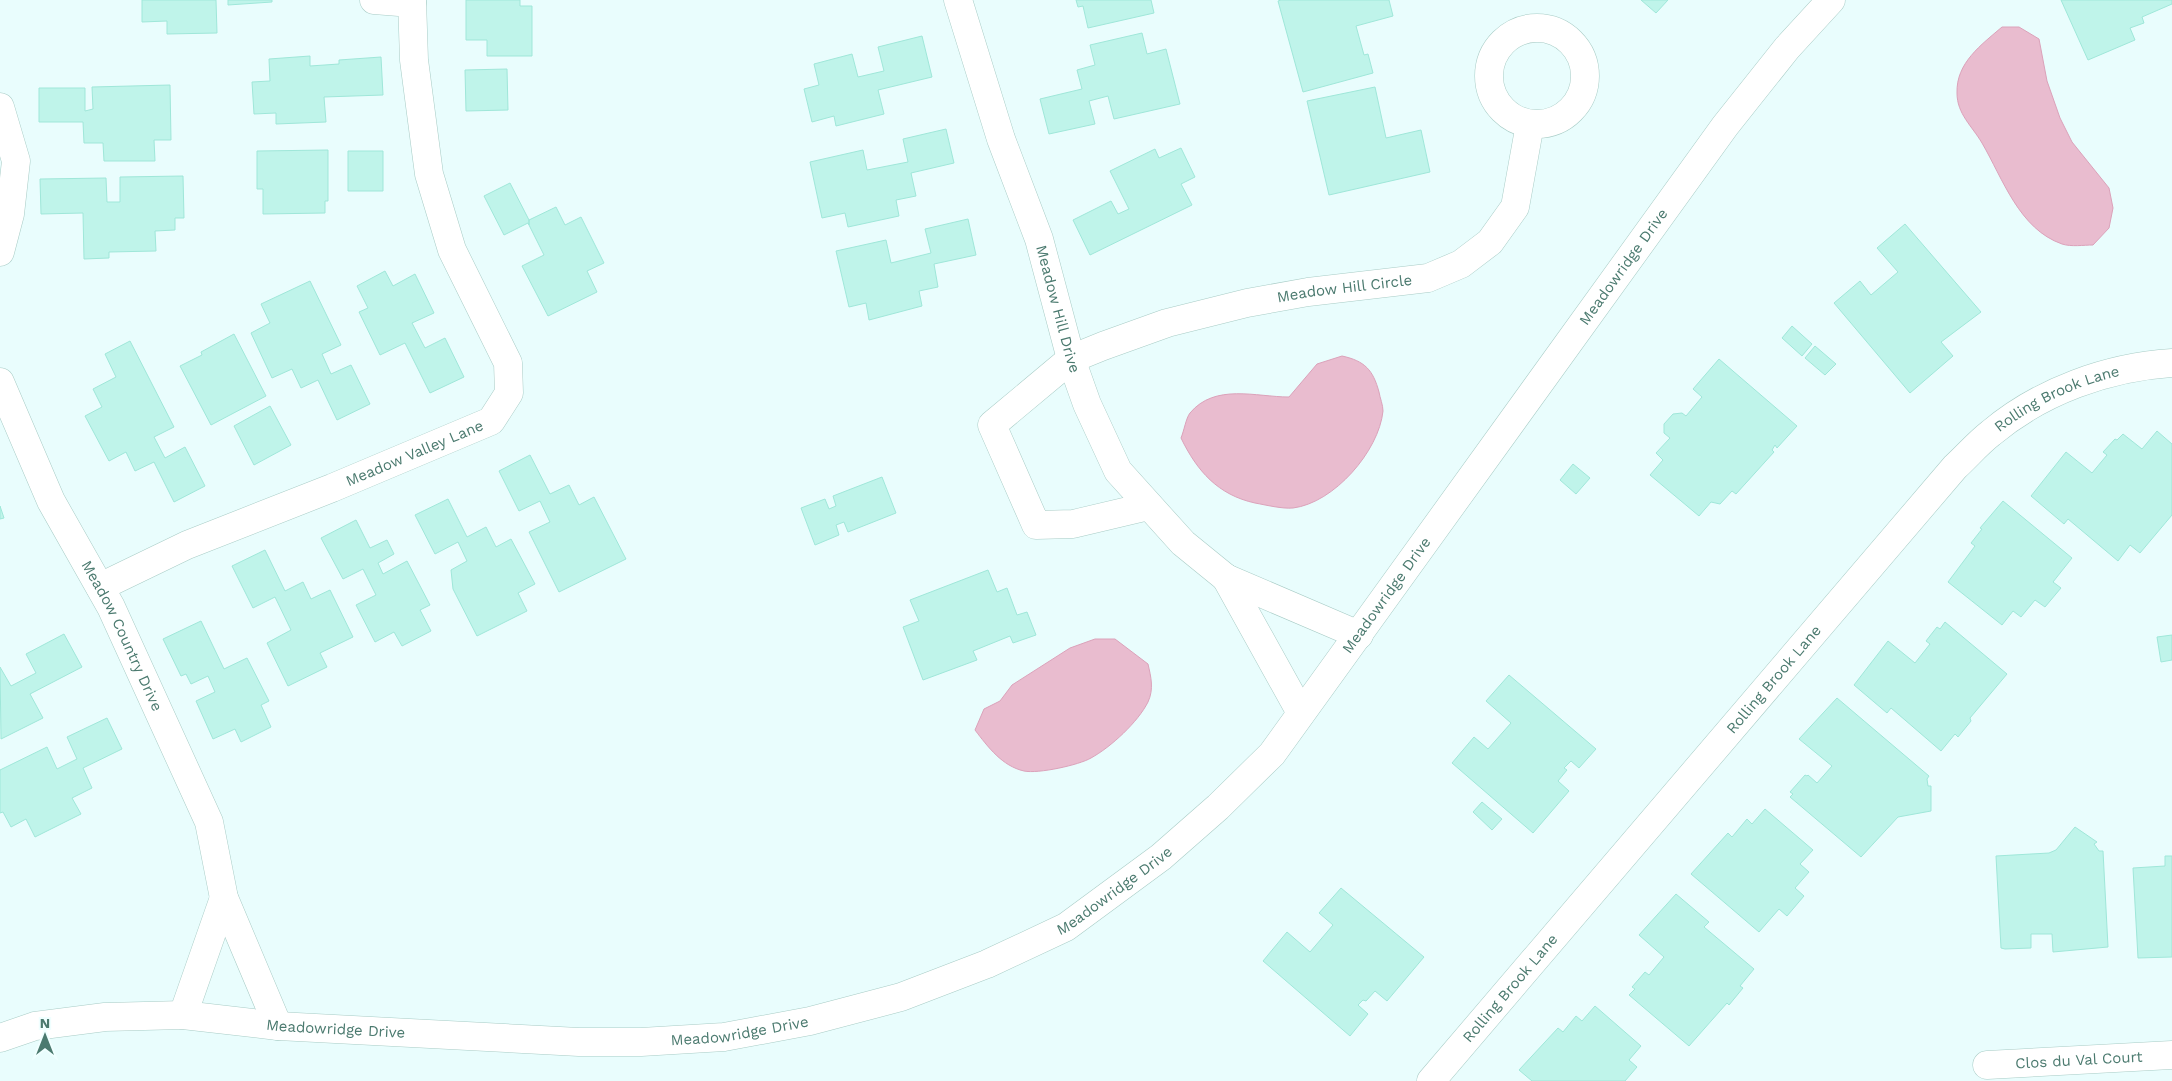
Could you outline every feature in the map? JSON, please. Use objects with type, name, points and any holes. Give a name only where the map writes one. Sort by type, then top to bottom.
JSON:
[{"type":"street","name":"Meadow Valley Lane","points":[[100,587],[187,545],[332,488],[490,421],[509,393],[508,363],[452,250],[429,174],[414,60],[412,1],[374,0]]},
{"type":"street","name":"Meadow Hill Drive","points":[[958,0],[1001,139],[1039,239],[1072,359],[1087,404],[1118,471],[1183,543],[1226,578],[1359,635]]},
{"type":"street","name":"Meadowridge Drive","points":[[0,1038],[34,1026],[105,1017],[183,1014],[278,1026],[579,1042],[641,1042],[724,1038],[810,1021],[901,996],[987,964],[1066,927],[1161,857],[1218,808],[1272,754],[1725,126],[1787,48],[1831,0]]},
{"type":"street","points":[[0,107],[16,161],[10,214],[0,252]]},
{"type":"street","name":"Meadow Hill Circle","points":[[1149,506],[1073,524],[1036,525],[992,425],[1072,359],[1167,323],[1308,292],[1428,278],[1461,264],[1490,242],[1515,207],[1530,124]]},
{"type":"street","name":"Rolling Brook Lane","points":[[1431,1081],[1955,467],[1992,432],[2041,400],[2092,377],[2147,364],[2172,363]]},
{"type":"street","name":"Meadow Country Drive","points":[[0,382],[51,501],[100,587],[209,822],[224,898],[278,1026]]},
{"type":"street","name":"Meadow Hill Drive","points":[[1226,578],[1301,713]]},
{"type":"street","points":[[183,1014],[224,898]]},
{"type":"street","name":"Clos du Val Court","points":[[1987,1065],[2172,1055]]},
{"type":"shaded area","points":[[2002,27],[2019,27],[2039,39],[2047,81],[2060,118],[2072,142],[2109,188],[2113,208],[2109,228],[2093,245],[2073,246],[2062,244],[2047,237],[2034,227],[2023,215],[2005,187],[1982,143],[1962,114],[1957,93],[1958,82],[1965,64],[1978,48]]},
{"type":"shaded area","points":[[1342,356],[1357,361],[1371,372],[1377,384],[1383,411],[1380,426],[1364,458],[1352,473],[1324,496],[1308,504],[1293,508],[1255,503],[1230,494],[1220,488],[1210,480],[1194,461],[1181,438],[1190,413],[1200,404],[1211,398],[1236,394],[1289,397],[1317,364]]},
{"type":"shaded area","points":[[1095,639],[1115,639],[1148,664],[1151,692],[1144,710],[1138,718],[1107,747],[1091,758],[1077,763],[1030,772],[1009,765],[1002,760],[990,749],[975,730],[984,709],[1000,701],[1012,685],[1070,648]]},
{"type":"building","points":[[142,0],[216,0],[217,33],[167,34],[167,21],[142,22]]},
{"type":"building","points":[[228,0],[272,0],[272,2],[228,5]]},
{"type":"building","points":[[466,0],[520,0],[520,6],[532,6],[532,56],[487,56],[487,40],[466,40]]},
{"type":"building","points":[[1076,0],[1151,0],[1154,13],[1088,28],[1083,6],[1078,7]]},
{"type":"building","points":[[1389,0],[1393,16],[1356,26],[1364,55],[1368,54],[1373,73],[1303,92],[1278,1]]},
{"type":"building","points":[[1641,0],[1668,0],[1656,13]]},
{"type":"building","points":[[2061,0],[2172,0],[2172,4],[2142,17],[2144,23],[2130,28],[2135,40],[2088,60]]},
{"type":"building","points":[[1142,33],[1147,54],[1166,49],[1180,104],[1114,119],[1108,96],[1089,101],[1095,124],[1049,134],[1040,99],[1082,89],[1077,70],[1095,65],[1090,45]]},
{"type":"building","points":[[922,36],[932,77],[878,90],[884,114],[836,126],[834,116],[812,122],[804,89],[819,85],[814,64],[852,54],[858,77],[884,71],[878,47]]},
{"type":"building","points":[[310,56],[310,66],[339,64],[339,60],[381,57],[383,95],[324,97],[326,122],[276,124],[276,113],[254,114],[252,82],[270,81],[269,59]]},
{"type":"building","points":[[507,69],[508,110],[466,111],[465,70]]},
{"type":"building","points":[[170,85],[171,140],[154,140],[155,161],[104,161],[103,143],[84,143],[83,122],[39,122],[39,88],[85,88],[85,111],[93,109],[92,87]]},
{"type":"building","points":[[1375,87],[1386,138],[1421,130],[1430,172],[1329,195],[1307,101]]},
{"type":"building","points":[[946,129],[954,163],[911,173],[916,196],[896,200],[899,216],[848,227],[845,213],[822,218],[810,162],[863,150],[867,170],[908,162],[903,139]]},
{"type":"building","points":[[1181,148],[1195,177],[1181,184],[1192,205],[1090,255],[1073,220],[1111,201],[1118,214],[1129,209],[1110,171],[1155,149],[1159,158]]},
{"type":"building","points":[[328,150],[328,201],[325,201],[325,213],[263,214],[263,189],[257,189],[257,151]]},
{"type":"building","points":[[348,151],[383,151],[383,191],[348,191]]},
{"type":"building","points":[[183,176],[184,218],[175,218],[175,230],[155,231],[156,251],[109,252],[109,258],[84,259],[83,213],[41,214],[40,179],[106,178],[107,202],[120,202],[120,177]]},
{"type":"building","points":[[510,183],[529,220],[529,225],[528,223],[504,235],[484,196]]},
{"type":"building","points":[[556,207],[565,225],[581,217],[604,263],[587,271],[597,292],[548,316],[522,266],[544,255],[529,225],[529,220]]},
{"type":"building","points":[[968,219],[976,255],[934,264],[938,287],[919,291],[922,306],[869,320],[866,303],[849,307],[836,251],[886,240],[891,263],[931,253],[925,229]]},
{"type":"building","points":[[1905,224],[1981,312],[1941,342],[1953,356],[1910,393],[1834,303],[1860,281],[1871,295],[1898,272],[1877,248]]},
{"type":"building","points":[[385,271],[393,286],[415,274],[434,313],[412,323],[425,348],[445,338],[464,377],[430,393],[405,343],[380,355],[359,312],[368,308],[357,286]]},
{"type":"building","points":[[310,281],[341,345],[322,354],[331,374],[351,365],[370,404],[337,420],[318,380],[301,388],[292,369],[272,378],[251,333],[270,323],[261,304]]},
{"type":"building","points":[[1792,326],[1812,344],[1802,356],[1782,338]]},
{"type":"building","points":[[234,334],[266,396],[211,425],[180,366],[202,355],[201,352]]},
{"type":"building","points":[[130,341],[174,427],[154,437],[165,458],[185,447],[205,486],[174,502],[154,462],[135,471],[126,452],[109,461],[85,416],[102,407],[93,389],[116,377],[105,354]]},
{"type":"building","points":[[1815,346],[1836,364],[1825,375],[1805,358]]},
{"type":"building","points":[[1719,359],[1797,426],[1777,448],[1775,445],[1772,450],[1774,452],[1736,494],[1732,491],[1720,504],[1711,502],[1699,516],[1650,475],[1663,460],[1656,453],[1670,438],[1664,433],[1664,424],[1673,414],[1682,413],[1686,416],[1702,397],[1693,389]]},
{"type":"building","points":[[270,406],[291,445],[254,465],[234,426]]},
{"type":"building","points":[[2157,431],[2172,444],[2172,515],[2140,553],[2130,545],[2118,561],[2068,519],[2064,524],[2031,496],[2066,452],[2092,473],[2107,455],[2103,452],[2115,439],[2117,440],[2123,434],[2142,449]]},
{"type":"building","points":[[530,455],[550,494],[569,485],[579,505],[594,497],[626,559],[559,592],[529,532],[550,522],[540,501],[519,511],[499,471]]},
{"type":"building","points":[[1573,464],[1590,478],[1576,494],[1560,480]]},
{"type":"building","points":[[882,477],[896,513],[848,532],[844,522],[836,525],[839,535],[815,545],[801,508],[825,499],[829,509],[836,506],[833,496]]},
{"type":"building","points":[[448,499],[467,537],[486,527],[496,547],[511,539],[535,584],[518,593],[527,611],[477,636],[453,589],[451,570],[467,561],[458,542],[435,554],[415,515]]},
{"type":"building","points":[[2003,501],[2072,558],[2053,582],[2061,588],[2045,607],[2035,600],[2021,617],[2013,611],[2002,625],[1948,582],[1975,546],[1971,543],[1982,529],[1980,528]]},
{"type":"building","points":[[0,506],[4,518],[0,519]]},
{"type":"building","points":[[356,520],[370,548],[387,540],[394,554],[378,563],[383,574],[407,561],[430,605],[420,610],[431,631],[402,646],[394,632],[375,642],[356,605],[376,595],[363,569],[343,579],[321,538]]},
{"type":"building","points":[[265,550],[285,591],[303,582],[311,599],[330,590],[353,637],[320,653],[327,667],[288,686],[267,643],[291,630],[275,597],[253,608],[232,566]]},
{"type":"building","points":[[988,570],[997,592],[1007,588],[1017,615],[1027,612],[1036,635],[1013,643],[1010,636],[973,651],[977,660],[923,680],[903,627],[919,621],[910,600]]},
{"type":"building","points":[[201,621],[224,669],[247,658],[269,701],[261,705],[271,727],[241,742],[235,729],[213,739],[196,701],[215,692],[208,676],[191,684],[186,674],[181,676],[163,639]]},
{"type":"building","points":[[1945,622],[2007,674],[1970,718],[1971,721],[1958,737],[1955,734],[1941,751],[1891,708],[1887,713],[1854,685],[1888,641],[1915,663],[1930,644],[1926,641],[1937,627],[1940,629]]},
{"type":"building","points":[[64,634],[82,667],[30,694],[43,718],[1,739],[0,667],[11,686],[36,673],[26,654]]},
{"type":"building","points":[[2172,635],[2172,660],[2161,662],[2157,637]]},
{"type":"building","points":[[1509,675],[1596,749],[1579,768],[1571,761],[1564,768],[1567,770],[1558,781],[1569,791],[1533,833],[1452,763],[1474,737],[1488,749],[1511,723],[1486,701]]},
{"type":"building","points":[[1837,698],[1929,776],[1927,779],[1928,786],[1931,786],[1931,811],[1898,817],[1861,857],[1790,797],[1793,794],[1790,792],[1805,775],[1808,775],[1817,783],[1832,766],[1799,739]]},
{"type":"building","points":[[107,718],[122,749],[83,768],[92,788],[72,798],[81,814],[35,837],[26,819],[11,827],[3,812],[0,813],[0,770],[47,747],[57,769],[77,759],[67,737]]},
{"type":"building","points":[[1482,802],[1502,819],[1492,830],[1473,812]]},
{"type":"building","points":[[1765,809],[1813,850],[1800,864],[1809,872],[1795,888],[1804,896],[1787,916],[1779,909],[1759,932],[1691,874],[1728,833],[1732,837],[1747,819],[1752,824]]},
{"type":"building","points":[[2075,827],[2097,842],[2094,844],[2099,851],[2103,851],[2108,947],[2053,952],[2052,934],[2031,934],[2031,948],[2001,948],[1996,856],[2049,853],[2056,850]]},
{"type":"building","points":[[2165,856],[2172,856],[2172,957],[2138,958],[2133,868],[2165,866]]},
{"type":"building","points":[[1341,888],[1424,957],[1387,1001],[1375,991],[1366,1001],[1363,1000],[1358,1005],[1368,1014],[1350,1036],[1263,961],[1287,932],[1310,952],[1333,925],[1319,913]]},
{"type":"building","points":[[1676,894],[1709,922],[1704,927],[1754,969],[1740,986],[1743,988],[1729,1005],[1727,1003],[1689,1046],[1629,995],[1635,989],[1632,987],[1645,972],[1649,975],[1664,957],[1639,935]]},
{"type":"building","points":[[1595,1006],[1641,1046],[1629,1060],[1637,1067],[1625,1081],[1532,1081],[1519,1070],[1558,1028],[1563,1032],[1576,1016],[1582,1021]]}]
